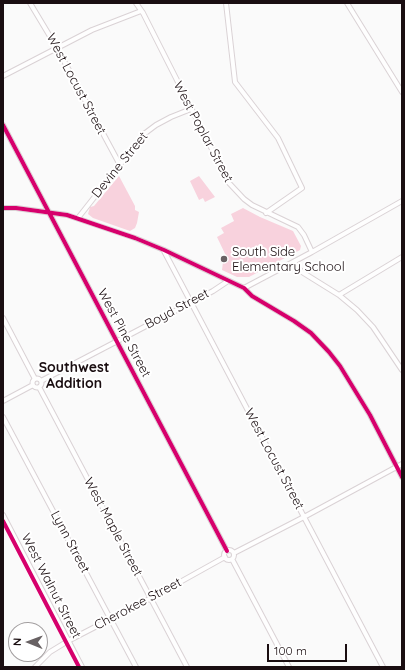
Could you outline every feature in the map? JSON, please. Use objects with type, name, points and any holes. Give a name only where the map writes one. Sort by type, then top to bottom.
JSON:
[{"type":"street","name":"West Locust Street","points":[[30,3],[57,48],[120,165]]},
{"type":"street","name":"West Poplar Street","points":[[136,3],[229,183],[244,200],[252,206],[294,225],[304,235],[312,252]]},
{"type":"street","points":[[226,3],[235,82],[278,138],[302,188],[266,213]]},
{"type":"street","points":[[348,3],[402,92]]},
{"type":"street","points":[[3,76],[92,30],[141,11]]},
{"type":"street","name":"Devine Street","points":[[78,218],[144,134],[152,127],[190,109]]},
{"type":"street","name":"West Pine Street","points":[[3,125],[227,551]]},
{"type":"street","points":[[244,288],[294,262],[402,201]]},
{"type":"street","points":[[3,208],[48,212],[78,218],[135,238],[244,288],[252,296],[283,314],[311,333],[340,366],[370,415],[402,477]]},
{"type":"street","name":"West Locust Street","points":[[164,250],[383,667]]},
{"type":"street","points":[[339,295],[402,257]]},
{"type":"street","points":[[294,262],[302,272],[339,295],[357,310],[373,327],[402,370]]},
{"type":"street","name":"Boyd Street","points":[[41,381],[228,281]]},
{"type":"street","points":[[3,318],[35,379],[39,379],[41,381],[39,387],[33,385]]},
{"type":"street","points":[[3,401],[33,385],[35,379]]},
{"type":"street","name":"West Maple Street","points":[[39,387],[187,667]]},
{"type":"street","name":"Lynn Street","points":[[3,416],[136,667]]},
{"type":"street","points":[[232,559],[228,560],[225,557],[225,553],[227,551],[234,553],[402,464]]},
{"type":"street","name":"West Walnut Street","points":[[3,515],[82,667]]},
{"type":"street","points":[[234,553],[234,557],[232,559],[289,667]]},
{"type":"street","name":"Cherokee Street","points":[[35,667],[50,652],[68,641],[225,557]]},
{"type":"shaded area","points":[[119,176],[135,206],[135,210],[139,212],[135,228],[130,231],[93,218],[88,214],[90,207],[94,206]]},
{"type":"shaded area","points":[[199,176],[215,197],[205,202],[203,198],[199,200],[190,181]]},
{"type":"shaded area","points":[[243,208],[293,231],[301,246],[300,250],[249,277],[237,277],[222,270],[223,262],[228,260],[217,237],[224,233],[221,228],[234,221],[231,214]]},
{"type":"cycle path","points":[[3,125],[227,551]]},
{"type":"cycle path","points":[[3,208],[16,208],[67,215],[135,238],[244,288],[252,296],[294,321],[311,333],[340,366],[370,415],[402,477]]},
{"type":"cycle path","points":[[3,521],[79,667]]},
{"type":"place","name":"South Side Elementary School","points":[[224,259]]},
{"type":"district","name":"Southwest Addition","points":[[74,376]]}]
